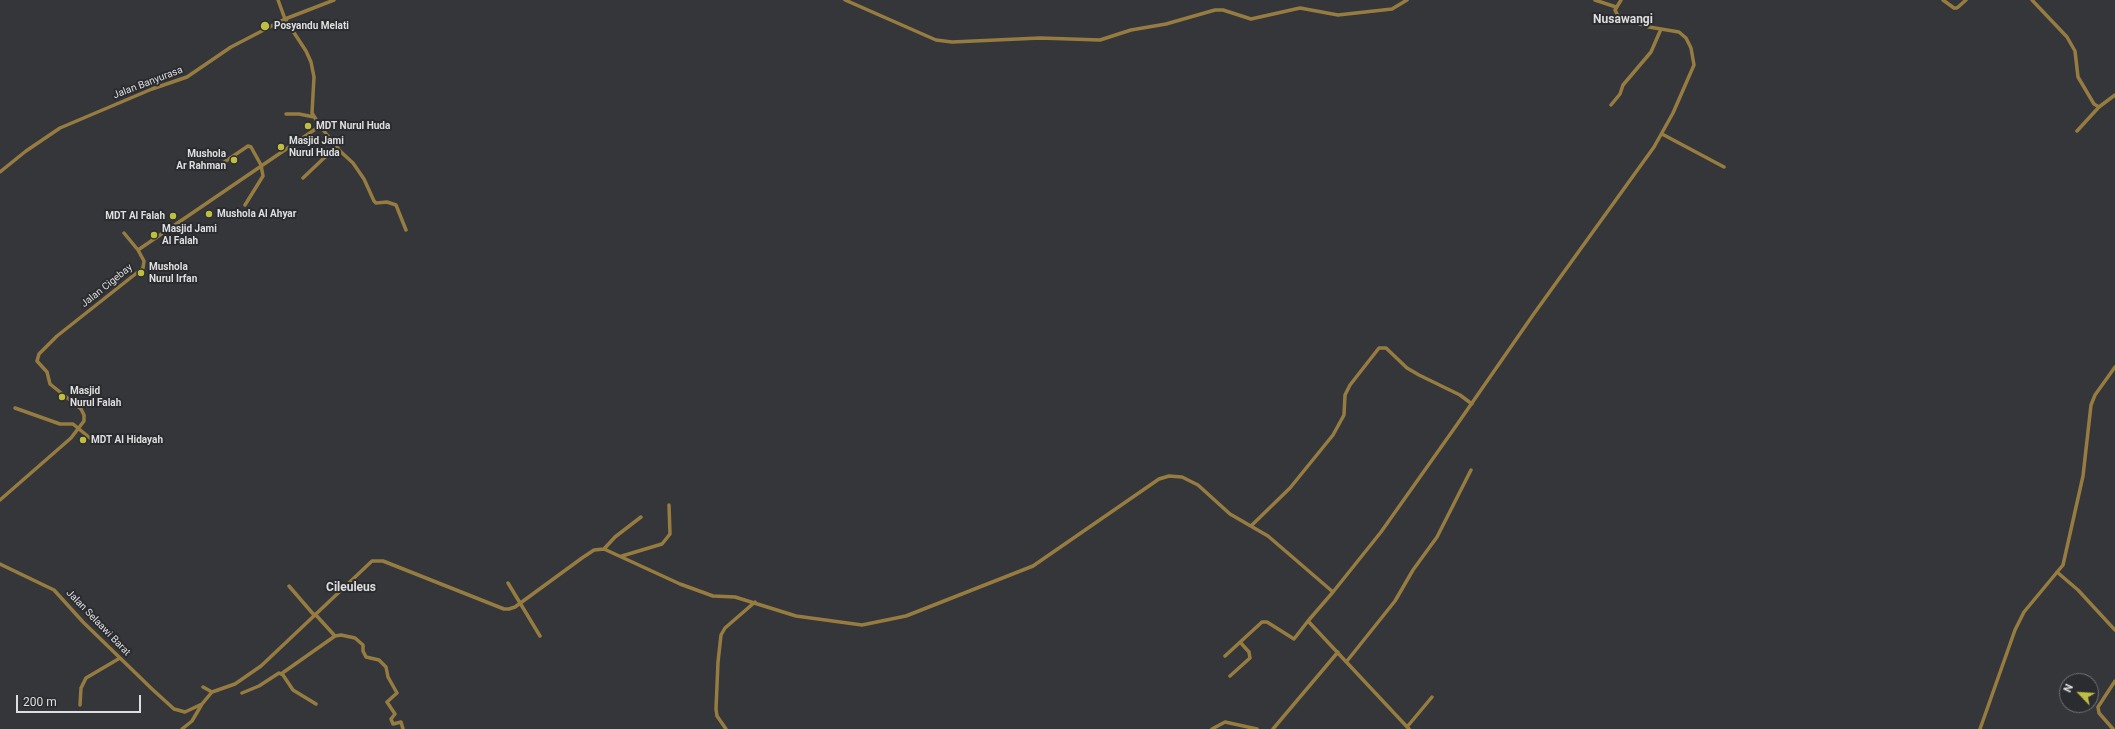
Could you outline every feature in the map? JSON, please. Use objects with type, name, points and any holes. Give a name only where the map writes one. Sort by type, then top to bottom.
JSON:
[{"type":"street","points":[[278,0],[285,19],[306,51],[311,62],[314,77],[312,106],[314,117],[338,148],[353,163],[364,179],[374,201],[376,203],[387,202],[396,205],[406,230]]},
{"type":"street","name":"Jalan Banyurasa","points":[[0,172],[26,151],[60,128],[152,89],[188,77],[231,47],[285,19],[334,0]]},
{"type":"street","points":[[845,0],[936,40],[952,42],[1046,38],[1100,40],[1131,30],[1166,24],[1215,10],[1223,10],[1251,19],[1300,8],[1338,15],[1392,9],[1407,0]]},
{"type":"street","points":[[1595,0],[1616,7]]},
{"type":"street","points":[[1225,656],[1262,622],[1267,622],[1294,639],[1381,532],[1662,134],[1694,65],[1691,48],[1686,38],[1679,32],[1661,29],[1620,17],[1615,14],[1616,7],[1621,0]]},
{"type":"street","points":[[1943,0],[1954,8],[1957,8],[1966,0]]},
{"type":"street","points":[[2032,0],[2067,37],[2075,51],[2078,77],[2094,104],[2098,107]]},
{"type":"street","points":[[1611,105],[1620,94],[1622,85],[1652,52],[1661,29]]},
{"type":"street","points":[[2077,131],[2098,107],[2115,95]]},
{"type":"street","points":[[286,114],[296,113],[314,117]]},
{"type":"street","points":[[124,233],[138,250],[241,181],[261,165],[283,153],[320,126]]},
{"type":"street","points":[[1662,134],[1724,167]]},
{"type":"street","points":[[214,169],[248,146],[264,172],[262,180],[245,205]]},
{"type":"street","points":[[303,178],[338,148]]},
{"type":"street","name":"Jalan Cigebay","points":[[80,428],[84,421],[83,412],[72,400],[50,384],[47,372],[39,364],[37,358],[57,336],[143,268],[144,261],[138,250]]},
{"type":"street","points":[[1252,525],[1290,488],[1333,435],[1344,415],[1345,395],[1350,386],[1379,348],[1386,348],[1407,368],[1460,395],[1472,404]]},
{"type":"street","points":[[1980,729],[2015,630],[2024,612],[2063,565],[2083,476],[2091,405],[2095,395],[2115,366]]},
{"type":"street","points":[[15,408],[60,424],[71,423],[80,428],[96,443]]},
{"type":"street","points":[[0,500],[71,438],[80,428]]},
{"type":"street","points":[[1347,661],[1395,601],[1412,570],[1438,537],[1471,470]]},
{"type":"street","points":[[182,729],[192,721],[202,704],[212,692],[235,684],[261,666],[364,567],[372,561],[378,560],[504,609],[509,609],[521,603],[594,550],[604,549],[713,596],[735,597],[796,616],[862,625],[906,616],[1033,566],[1159,480],[1170,476],[1182,477],[1194,483],[1230,514],[1252,525],[1268,536],[1333,592]]},
{"type":"street","points":[[621,556],[662,544],[670,534],[669,505]]},
{"type":"street","points":[[604,549],[615,537],[641,517]]},
{"type":"street","name":"Jalan Selaawi Barat","points":[[0,564],[54,590],[83,622],[174,709],[189,711],[202,704]]},
{"type":"street","points":[[2057,572],[2078,590],[2115,630]]},
{"type":"street","points":[[508,583],[540,636]]},
{"type":"street","points":[[289,586],[334,636]]},
{"type":"street","points":[[726,729],[717,716],[716,709],[721,635],[725,628],[755,602]]},
{"type":"street","points":[[1308,621],[1408,728],[1432,697]]},
{"type":"street","points":[[242,692],[259,686],[275,674],[281,674],[334,636],[341,635],[355,638],[363,645],[363,651],[366,656],[383,662],[386,667],[388,677],[397,692],[387,700],[395,714],[392,719],[395,725],[401,722],[403,729]]},
{"type":"street","points":[[1230,676],[1250,658],[1249,652],[1240,642]]},
{"type":"street","points":[[1273,729],[1338,652]]},
{"type":"street","points":[[80,705],[81,688],[86,678],[120,658]]},
{"type":"street","points":[[281,674],[295,691],[316,704]]},
{"type":"street","points":[[2113,729],[2099,713],[2098,707],[2115,681]]},
{"type":"street","points":[[203,687],[212,692]]},
{"type":"street","points":[[1212,729],[1225,722],[1257,729]]},
{"type":"place","name":"Posyandu Melati","points":[[265,26]]},
{"type":"place","name":"MDT Nurul Huda","points":[[308,126]]},
{"type":"place","name":"Masjid Jami Nurul Huda","points":[[281,147]]},
{"type":"place","name":"Mushola Ar Rahman","points":[[234,160]]},
{"type":"place","name":"Mushola Al Ahyar","points":[[209,214]]},
{"type":"place","name":"MDT Al Falah","points":[[173,216]]},
{"type":"place","name":"Masjid Jami Al Falah","points":[[154,235]]},
{"type":"place","name":"Mushola Nurul Irfan","points":[[141,273]]},
{"type":"place","name":"Masjid Nurul Falah","points":[[62,397]]},
{"type":"place","name":"MDT Al Hidayah","points":[[83,440]]},
{"type":"district","name":"Nusawangi","points":[[1623,20]]},
{"type":"district","name":"Cileuleus","points":[[351,588]]}]
